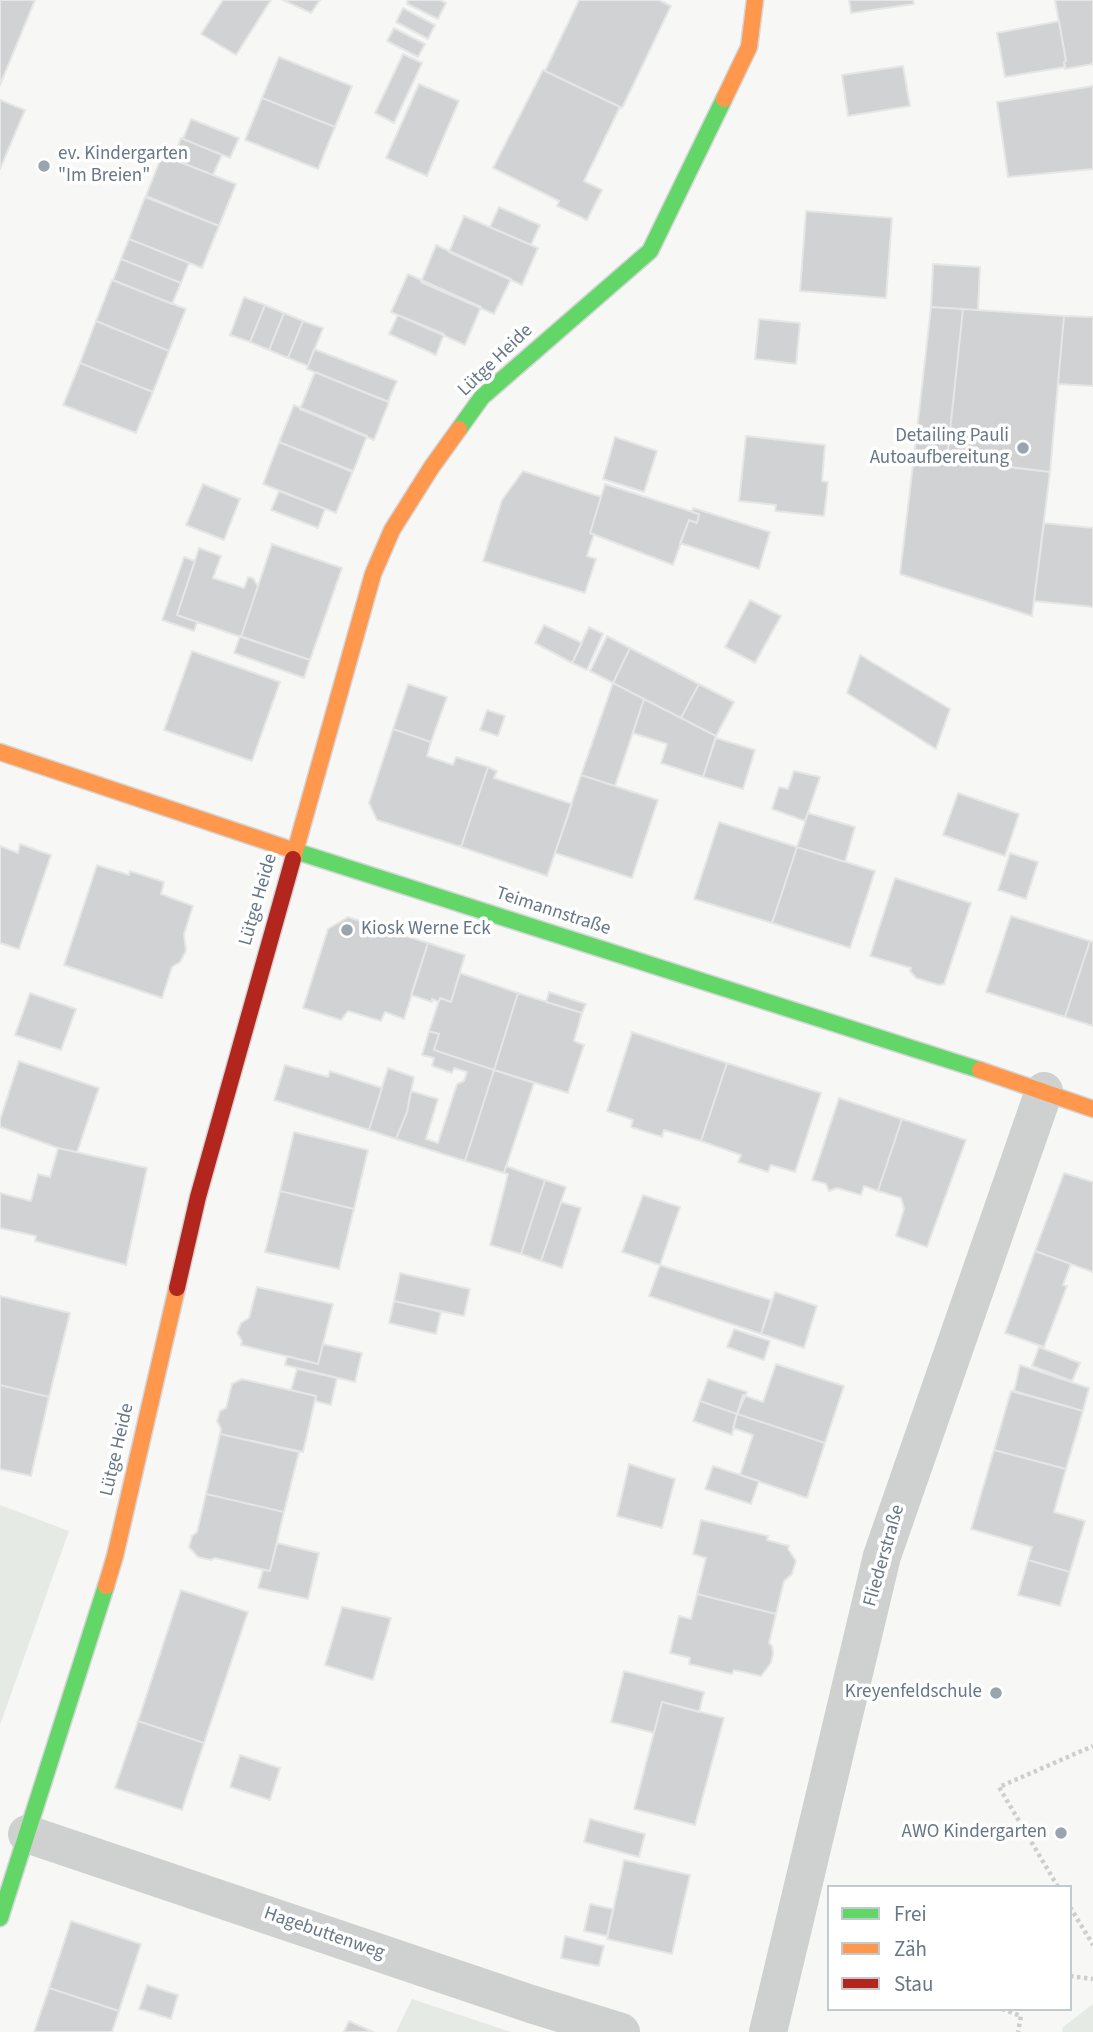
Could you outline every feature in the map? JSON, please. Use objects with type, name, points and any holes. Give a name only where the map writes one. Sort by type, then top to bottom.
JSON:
[{"type":"street","name":"Lütge Heide","points":[[0,1918],[115,1556],[198,1196],[373,574],[392,530],[431,468],[482,397],[650,251],[749,47],[755,0]]},
{"type":"street","name":"Teimannstraße","points":[[0,752],[294,851],[1093,1109]]},
{"type":"street","name":"Fliederstraße","points":[[768,2032],[881,1556],[1044,1091]]},
{"type":"street","name":"Hagebuttenweg","points":[[27,1834],[621,2032]]},
{"type":"path","points":[[1057,1885],[999,1787],[1093,1746]]},
{"type":"path","points":[[1072,1911],[1093,1945]]},
{"type":"path","points":[[1072,1976],[1093,1979]]},
{"type":"path","points":[[1007,2011],[1021,2016]]},
{"type":"path","points":[[1018,2032],[1021,2016],[1025,2011]]},
{"type":"shaded area","points":[[0,1505],[69,1531],[0,1725]]},
{"type":"shaded area","points":[[412,1999],[511,2032],[396,2032]]},
{"type":"shaded area","points":[[1093,2004],[1093,2032],[1062,2032],[1063,2027]]},
{"type":"building","points":[[0,0],[35,0],[0,85]]},
{"type":"building","points":[[223,0],[271,0],[236,55],[201,34]]},
{"type":"building","points":[[283,0],[320,0],[311,13]]},
{"type":"building","points":[[408,0],[440,0],[446,3],[438,19],[407,4]]},
{"type":"building","points":[[579,0],[659,0],[671,6],[622,108],[545,71]]},
{"type":"building","points":[[849,0],[913,0],[914,4],[851,13]]},
{"type":"building","points":[[1055,0],[1093,0],[1093,64],[1065,69],[1066,61]]},
{"type":"building","points":[[403,8],[435,25],[428,39],[396,22]]},
{"type":"building","points":[[1059,21],[1065,67],[1005,77],[997,33]]},
{"type":"building","points":[[394,28],[425,44],[418,57],[387,41]]},
{"type":"building","points":[[403,54],[422,63],[394,123],[375,113]]},
{"type":"building","points":[[279,57],[352,86],[335,127],[262,98]]},
{"type":"building","points":[[903,66],[910,106],[848,116],[842,75]]},
{"type":"building","points":[[543,70],[620,107],[584,181],[602,190],[587,220],[557,206],[559,201],[493,168]]},
{"type":"building","points":[[419,84],[459,101],[427,176],[386,158]]},
{"type":"building","points":[[1093,86],[1093,169],[1008,177],[997,102]]},
{"type":"building","points":[[262,98],[335,127],[318,169],[245,140]]},
{"type":"building","points":[[0,100],[25,110],[0,169]]},
{"type":"building","points":[[191,119],[239,138],[230,158],[183,139]]},
{"type":"building","points":[[181,138],[222,155],[213,175],[173,159]]},
{"type":"building","points":[[162,155],[236,184],[219,226],[146,196]]},
{"type":"building","points":[[145,197],[219,226],[202,268],[129,239]]},
{"type":"building","points":[[499,207],[540,225],[531,245],[490,227]]},
{"type":"building","points":[[806,211],[892,218],[886,298],[800,291]]},
{"type":"building","points":[[464,216],[538,248],[522,285],[449,252]]},
{"type":"building","points":[[129,239],[189,263],[181,283],[121,259]]},
{"type":"building","points":[[436,245],[511,279],[494,314],[421,282]]},
{"type":"building","points":[[121,259],[181,283],[172,304],[113,280]]},
{"type":"building","points":[[933,264],[980,267],[978,310],[931,307]]},
{"type":"building","points":[[408,274],[481,307],[465,345],[391,312]]},
{"type":"building","points":[[112,280],[186,309],[169,351],[96,321]]},
{"type":"building","points":[[244,297],[265,305],[250,342],[230,335]]},
{"type":"building","points":[[265,305],[284,313],[269,350],[250,342]]},
{"type":"building","points":[[931,307],[963,309],[947,459],[914,456]]},
{"type":"building","points":[[963,309],[1064,316],[1050,472],[947,459]]},
{"type":"building","points":[[284,313],[303,321],[288,358],[269,350]]},
{"type":"building","points":[[398,315],[444,334],[436,355],[389,334]]},
{"type":"building","points":[[1064,316],[1093,317],[1093,386],[1058,384]]},
{"type":"building","points":[[759,319],[800,323],[796,364],[755,359]]},
{"type":"building","points":[[96,321],[169,351],[153,392],[80,363]]},
{"type":"building","points":[[303,321],[323,328],[308,366],[288,358]]},
{"type":"building","points":[[314,349],[397,381],[388,402],[307,369]]},
{"type":"building","points":[[80,363],[153,392],[136,433],[63,405]]},
{"type":"building","points":[[315,372],[389,402],[374,440],[300,409]]},
{"type":"building","points":[[294,405],[367,436],[353,472],[279,442]]},
{"type":"building","points":[[746,436],[825,445],[822,481],[828,482],[824,516],[775,511],[776,505],[739,501]]},
{"type":"building","points":[[615,437],[657,451],[644,492],[603,479]]},
{"type":"building","points":[[279,442],[353,471],[336,513],[263,484]]},
{"type":"building","points":[[914,456],[1050,472],[1032,616],[900,574]]},
{"type":"building","points":[[523,471],[601,497],[590,533],[594,534],[587,556],[596,559],[585,593],[483,561],[502,500]]},
{"type":"building","points":[[203,484],[240,499],[224,540],[186,525]]},
{"type":"building","points":[[605,484],[699,514],[697,523],[689,520],[673,565],[590,533]]},
{"type":"building","points":[[279,491],[325,509],[318,528],[271,510]]},
{"type":"building","points":[[693,508],[770,532],[759,569],[680,543],[689,520],[697,523],[699,514],[692,512]]},
{"type":"building","points":[[1044,523],[1093,528],[1093,607],[1034,601]]},
{"type":"building","points":[[272,544],[342,568],[310,660],[241,637]]},
{"type":"building","points":[[199,548],[221,556],[213,578],[244,588],[248,577],[253,578],[258,586],[241,637],[177,615]]},
{"type":"building","points":[[184,557],[195,561],[177,615],[197,622],[194,631],[162,620]]},
{"type":"building","points":[[750,600],[781,616],[755,663],[725,647]]},
{"type":"building","points":[[544,625],[582,643],[572,663],[535,643]]},
{"type":"building","points":[[589,627],[603,634],[587,670],[572,663]]},
{"type":"building","points":[[240,636],[310,660],[304,678],[234,653]]},
{"type":"building","points":[[607,636],[630,648],[613,683],[590,671]]},
{"type":"building","points":[[630,648],[699,684],[681,718],[613,683]]},
{"type":"building","points":[[192,651],[280,682],[252,761],[164,730]]},
{"type":"building","points":[[860,655],[950,709],[936,749],[847,693]]},
{"type":"building","points":[[613,683],[644,699],[615,786],[581,775]]},
{"type":"building","points":[[408,684],[447,697],[431,742],[393,729]]},
{"type":"building","points":[[699,684],[734,702],[716,736],[681,718]]},
{"type":"building","points":[[644,699],[716,736],[703,777],[661,763],[667,744],[633,733]]},
{"type":"building","points":[[487,710],[505,716],[498,736],[480,730]]},
{"type":"building","points":[[393,729],[431,742],[427,756],[453,765],[456,757],[488,767],[461,847],[377,820],[369,803]]},
{"type":"building","points":[[716,738],[755,750],[743,789],[703,777]]},
{"type":"building","points":[[488,767],[497,771],[494,778],[572,804],[547,876],[461,847]]},
{"type":"building","points":[[794,771],[820,777],[805,821],[772,809],[779,787],[788,789]]},
{"type":"building","points":[[581,775],[658,800],[632,878],[555,853]]},
{"type":"building","points":[[958,793],[1019,814],[1005,856],[943,835]]},
{"type":"building","points":[[808,813],[855,827],[845,862],[797,847]]},
{"type":"building","points":[[719,822],[797,847],[772,923],[694,899]]},
{"type":"building","points":[[20,844],[51,855],[19,949],[0,943],[0,846],[18,853]]},
{"type":"building","points":[[797,847],[875,871],[850,948],[772,923]]},
{"type":"building","points":[[1010,853],[1038,862],[1026,899],[998,890]]},
{"type":"building","points":[[97,865],[129,875],[130,871],[164,882],[161,894],[193,906],[184,934],[186,951],[180,962],[172,967],[162,998],[64,965]]},
{"type":"building","points":[[895,878],[971,903],[944,984],[916,978],[910,971],[911,968],[870,956]]},
{"type":"building","points":[[1011,916],[1090,941],[1065,1017],[986,992]]},
{"type":"building","points":[[348,917],[428,943],[404,1019],[385,1012],[381,1021],[348,1011],[341,1020],[303,1008],[328,929]]},
{"type":"building","points":[[1090,941],[1093,942],[1093,1026],[1065,1017]]},
{"type":"building","points":[[428,943],[465,955],[451,1002],[440,998],[439,1002],[432,999],[432,1002],[411,995]]},
{"type":"building","points":[[460,973],[518,993],[494,1070],[434,1050],[439,1034],[429,1031],[440,998],[451,1002]]},
{"type":"building","points":[[549,992],[586,1004],[582,1013],[546,1002]]},
{"type":"building","points":[[30,993],[76,1009],[61,1050],[15,1035]]},
{"type":"building","points":[[518,993],[582,1013],[574,1041],[584,1045],[568,1093],[494,1070]]},
{"type":"building","points":[[429,1031],[439,1034],[434,1050],[494,1070],[465,1161],[396,1139],[407,1112],[411,1091],[438,1099],[426,1139],[438,1143],[457,1084],[464,1081],[467,1072],[454,1068],[452,1073],[432,1066],[434,1058],[422,1055]]},
{"type":"building","points":[[632,1032],[727,1063],[701,1141],[664,1130],[662,1137],[631,1127],[633,1120],[607,1111]]},
{"type":"building","points":[[19,1061],[99,1088],[77,1152],[0,1127]]},
{"type":"building","points":[[727,1063],[821,1093],[795,1172],[771,1165],[768,1172],[738,1162],[741,1155],[701,1141]]},
{"type":"building","points":[[285,1065],[328,1077],[330,1071],[382,1088],[369,1130],[274,1100]]},
{"type":"building","points":[[388,1068],[414,1077],[407,1112],[396,1139],[369,1130]]},
{"type":"building","points":[[494,1070],[534,1083],[504,1173],[465,1161]]},
{"type":"building","points":[[839,1098],[902,1119],[878,1191],[864,1186],[861,1195],[837,1188],[829,1191],[826,1184],[812,1180]]},
{"type":"building","points":[[902,1119],[966,1140],[927,1247],[896,1236],[904,1209],[901,1198],[878,1191]]},
{"type":"building","points":[[294,1132],[368,1150],[354,1209],[280,1191]]},
{"type":"building","points":[[58,1148],[147,1168],[126,1265],[35,1241],[36,1236],[0,1228],[0,1193],[31,1201],[38,1174],[50,1177]]},
{"type":"building","points":[[506,1166],[545,1180],[521,1254],[490,1245],[508,1174],[504,1173]]},
{"type":"building","points":[[1064,1173],[1093,1182],[1093,1272],[1035,1251]]},
{"type":"building","points":[[545,1180],[566,1187],[541,1261],[521,1254]]},
{"type":"building","points":[[280,1191],[354,1209],[339,1269],[265,1252]]},
{"type":"building","points":[[643,1195],[680,1207],[660,1265],[622,1252]]},
{"type":"building","points":[[561,1202],[581,1208],[562,1268],[541,1261]]},
{"type":"building","points":[[1035,1251],[1071,1264],[1063,1285],[1067,1286],[1044,1347],[1005,1333]]},
{"type":"building","points":[[660,1265],[771,1300],[761,1334],[649,1296]]},
{"type":"building","points":[[400,1273],[470,1289],[464,1316],[394,1301]]},
{"type":"building","points":[[257,1287],[333,1304],[318,1364],[241,1345],[242,1341],[237,1333],[241,1323],[249,1318]]},
{"type":"building","points":[[775,1292],[817,1306],[804,1348],[761,1334]]},
{"type":"building","points":[[0,1296],[70,1313],[49,1397],[0,1385]]},
{"type":"building","points":[[394,1301],[441,1312],[436,1334],[389,1323]]},
{"type":"building","points":[[734,1329],[770,1341],[764,1360],[727,1347]]},
{"type":"building","points":[[323,1344],[362,1353],[355,1382],[285,1365],[287,1356],[318,1364]]},
{"type":"building","points":[[1039,1347],[1080,1363],[1072,1381],[1032,1366]]},
{"type":"building","points":[[776,1364],[844,1386],[825,1443],[737,1414],[743,1395],[763,1402]]},
{"type":"building","points":[[1020,1365],[1089,1388],[1083,1411],[1014,1391]]},
{"type":"building","points":[[297,1369],[337,1378],[331,1405],[315,1401],[316,1396],[291,1390]]},
{"type":"building","points":[[242,1379],[316,1396],[303,1452],[220,1434],[217,1421],[220,1411],[226,1408],[232,1384]]},
{"type":"building","points":[[708,1379],[747,1392],[737,1414],[700,1401]]},
{"type":"building","points":[[0,1385],[49,1397],[31,1476],[0,1469]]},
{"type":"building","points":[[1011,1391],[1083,1411],[1066,1469],[994,1450]]},
{"type":"building","points":[[700,1401],[737,1414],[732,1435],[693,1421]]},
{"type":"building","points":[[737,1414],[825,1443],[807,1498],[740,1475],[753,1435],[733,1428]]},
{"type":"building","points":[[220,1434],[299,1452],[284,1512],[206,1494]]},
{"type":"building","points":[[994,1450],[1066,1469],[1054,1512],[1085,1521],[1070,1572],[1028,1560],[1032,1547],[971,1529]]},
{"type":"building","points":[[629,1464],[675,1479],[662,1528],[617,1516]]},
{"type":"building","points":[[713,1466],[759,1481],[751,1504],[705,1489]]},
{"type":"building","points":[[206,1494],[284,1512],[270,1571],[215,1558],[211,1560],[198,1557],[189,1547],[192,1536],[197,1532]]},
{"type":"building","points":[[701,1520],[768,1536],[767,1540],[789,1546],[788,1549],[796,1561],[792,1574],[784,1581],[776,1614],[697,1594],[706,1558],[693,1554]]},
{"type":"building","points":[[277,1543],[319,1553],[308,1599],[258,1588],[263,1570],[270,1571]]},
{"type":"building","points":[[1028,1560],[1070,1572],[1060,1606],[1018,1595]]},
{"type":"building","points":[[181,1590],[248,1612],[204,1743],[138,1721]]},
{"type":"building","points":[[697,1594],[776,1614],[769,1643],[773,1653],[771,1663],[761,1676],[734,1670],[732,1674],[689,1664],[690,1658],[670,1653],[679,1616],[691,1619]]},
{"type":"building","points":[[342,1607],[391,1618],[373,1680],[325,1665]]},
{"type":"building","points":[[624,1671],[704,1692],[699,1712],[662,1702],[654,1733],[611,1722]]},
{"type":"building","points":[[662,1702],[724,1718],[695,1825],[634,1809]]},
{"type":"building","points":[[138,1721],[204,1743],[182,1810],[115,1788]]},
{"type":"building","points":[[240,1755],[280,1768],[270,1800],[230,1787]]},
{"type":"building","points":[[590,1819],[645,1834],[639,1857],[584,1842]]},
{"type":"building","points":[[624,1860],[690,1875],[672,1954],[607,1939]]},
{"type":"building","points":[[590,1904],[613,1909],[607,1936],[584,1931]]},
{"type":"building","points":[[71,1921],[141,1944],[119,2011],[49,1988]]},
{"type":"building","points":[[565,1936],[604,1946],[599,1966],[561,1958]]},
{"type":"building","points":[[147,1985],[178,1995],[171,2019],[139,2009]]},
{"type":"building","points":[[49,1988],[119,2011],[112,2032],[34,2032]]},
{"type":"building","points":[[349,2021],[373,2032],[344,2032]]},
{"type":"traffic: fast","points":[[459,429],[482,397],[650,251],[724,99]]},
{"type":"traffic: fast","points":[[295,851],[980,1070]]},
{"type":"traffic: fast","points":[[0,1918],[106,1586]]},
{"type":"traffic: slow","points":[[724,99],[749,47],[755,0]]},
{"type":"traffic: slow","points":[[293,859],[373,574],[392,530],[459,429]]},
{"type":"traffic: slow","points":[[0,752],[295,851]]},
{"type":"traffic: slow","points":[[980,1070],[1093,1109]]},
{"type":"traffic: slow","points":[[106,1586],[177,1288]]},
{"type":"traffic: jam","points":[[177,1288],[198,1197],[293,859]]},
{"type":"place","name":"ev. Kindergarten \"Im Breien\"","points":[[44,166]]},
{"type":"place","name":"Detailing Pauli Autoaufbereitung","points":[[1023,448]]},
{"type":"place","name":"Kiosk Werne Eck","points":[[347,930]]},
{"type":"place","name":"Kreyenfeldschule","points":[[996,1693]]},
{"type":"place","name":"AWO Kindergarten","points":[[1061,1833]]}]
